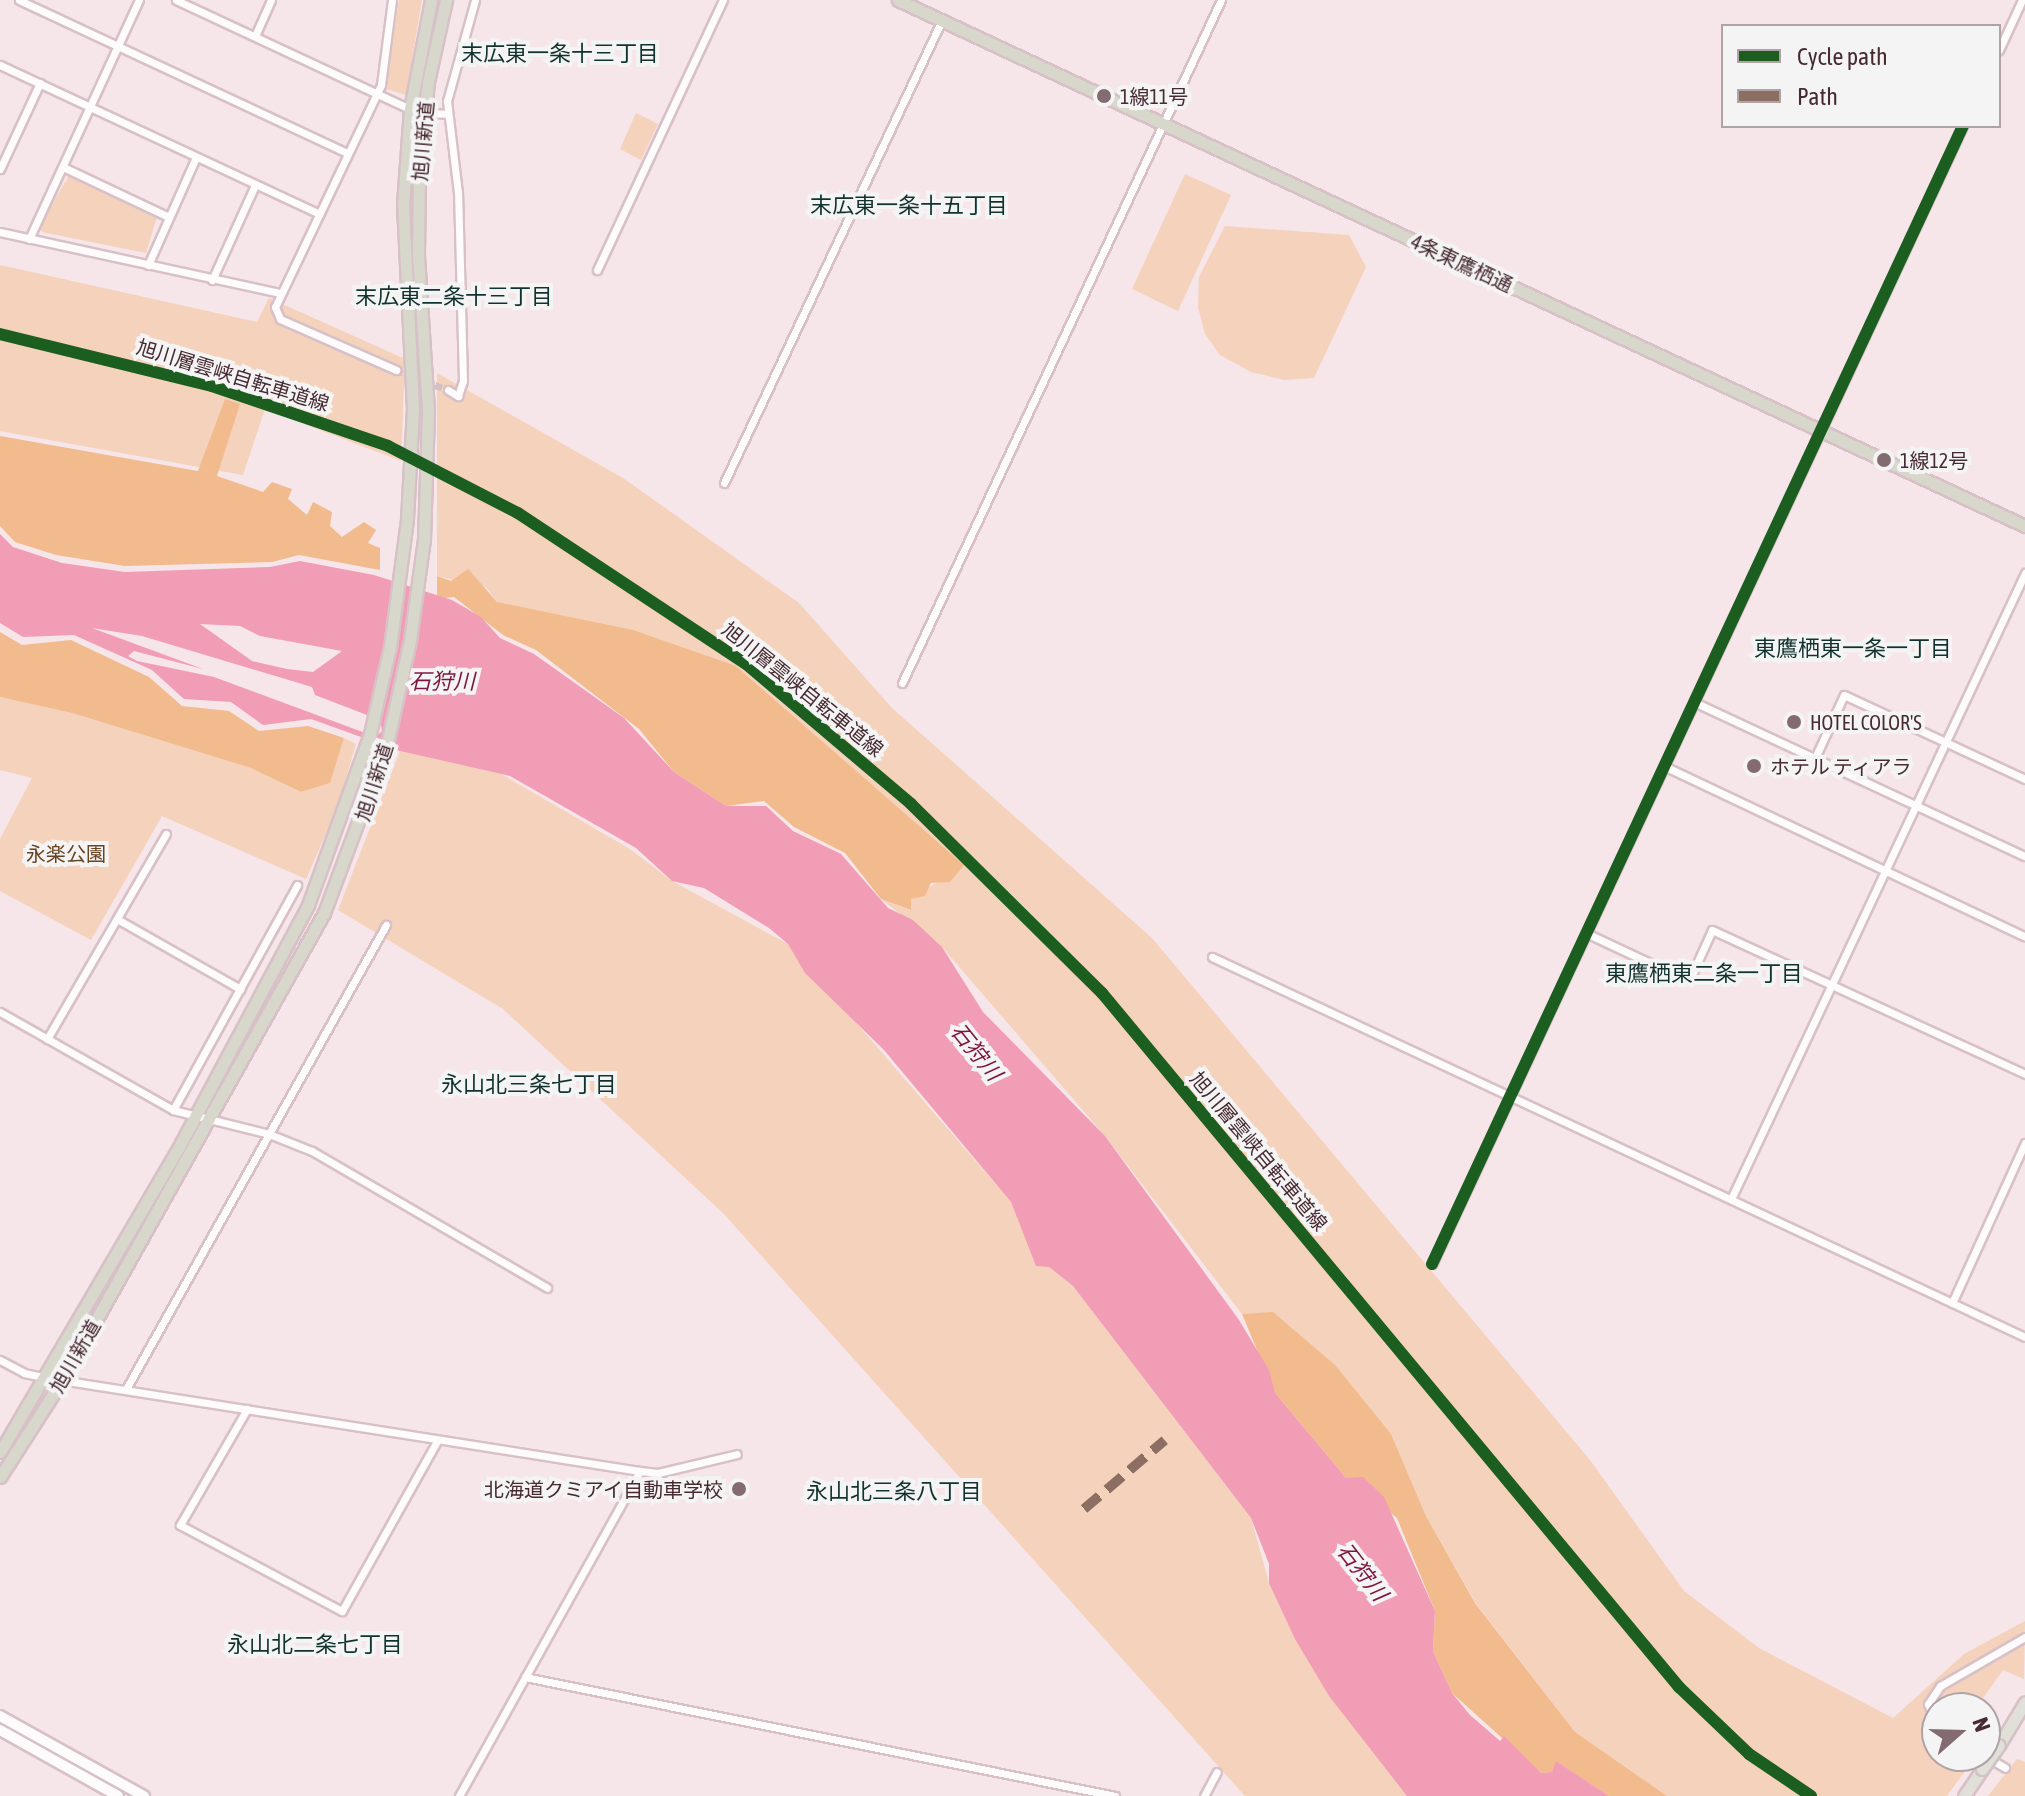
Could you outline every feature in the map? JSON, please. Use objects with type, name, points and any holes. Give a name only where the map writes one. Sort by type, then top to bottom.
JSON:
[{"type":"highway","name":"旭川新道","points":[[0,1452],[48,1378],[196,1117],[308,905],[328,860],[370,734],[390,647],[402,573],[412,420],[403,246],[410,109],[431,0]]},
{"type":"highway","name":"旭川新道","points":[[0,1477],[63,1379],[324,913],[379,768],[406,666],[423,553],[428,425],[418,239],[424,113],[446,0]]},
{"type":"highway","name":"4条東鷹栖通","points":[[898,0],[2025,526]]},
{"type":"main road","points":[[1966,1793],[2025,1702]]},
{"type":"main road","points":[[0,1716],[144,1796]]},
{"type":"main road","points":[[0,1730],[118,1796]]},
{"type":"street","points":[[19,0],[345,152]]},
{"type":"street","points":[[29,239],[139,0]]},
{"type":"street","points":[[176,0],[410,109]]},
{"type":"street","points":[[255,36],[271,0]]},
{"type":"street","points":[[392,0],[375,93],[275,307],[280,319],[396,370]]},
{"type":"street","points":[[448,390],[458,396],[463,381],[458,193],[448,114],[475,0]]},
{"type":"street","points":[[597,270],[723,0]]},
{"type":"street","points":[[902,683],[1221,0]]},
{"type":"street","points":[[2001,46],[2022,0]]},
{"type":"street","points":[[724,483],[942,20]]},
{"type":"street","points":[[0,65],[317,213]]},
{"type":"street","points":[[0,169],[40,83]]},
{"type":"street","points":[[424,113],[448,114]]},
{"type":"street","points":[[1432,1264],[1962,128]]},
{"type":"street","points":[[148,265],[196,157]]},
{"type":"street","points":[[63,167],[169,217]]},
{"type":"street","points":[[212,280],[255,185]]},
{"type":"street","points":[[0,232],[279,293]]},
{"type":"street","points":[[1731,1199],[2025,573]]},
{"type":"street","points":[[1815,758],[1844,695],[2025,779]]},
{"type":"street","points":[[1694,702],[2025,856]]},
{"type":"street","points":[[1664,766],[2025,937]]},
{"type":"street","points":[[47,1039],[166,834]]},
{"type":"street","points":[[173,1110],[297,885]]},
{"type":"street","points":[[117,919],[240,989]]},
{"type":"street","points":[[126,1389],[386,925]]},
{"type":"street","points":[[1586,933],[1682,978],[1693,972],[1712,930],[2025,1074]]},
{"type":"street","points":[[1212,957],[2025,1337]]},
{"type":"street","points":[[0,1012],[173,1110],[269,1134],[312,1151],[547,1288]]},
{"type":"street","points":[[1952,1303],[2025,1143]]},
{"type":"street","points":[[0,1360],[48,1378],[640,1471],[658,1473],[737,1454]]},
{"type":"street","points":[[247,1409],[180,1525],[342,1611],[437,1441]]},
{"type":"street","points":[[459,1796],[640,1471]]},
{"type":"street","points":[[1936,1692],[1940,1686],[2025,1637]]},
{"type":"street","points":[[525,1677],[1115,1796]]},
{"type":"street","points":[[2001,1766],[2005,1768]]},
{"type":"street","points":[[1204,1796],[1217,1772]]},
{"type":"green space","points":[[399,0],[422,0],[406,95],[386,89]]},
{"type":"green space","points":[[636,113],[658,124],[641,160],[620,149]]},
{"type":"green space","points":[[1185,174],[1231,195],[1178,311],[1132,289]]},
{"type":"green space","points":[[69,175],[157,217],[146,253],[42,232],[40,226]]},
{"type":"green space","points":[[1225,226],[1349,235],[1366,267],[1314,378],[1284,380],[1251,372],[1220,355],[1205,334],[1198,307],[1199,277]]},
{"type":"green space","points":[[0,265],[257,322],[269,298],[405,359],[401,461],[265,409],[243,475],[0,431]]},
{"type":"green space","points":[[437,373],[623,478],[799,603],[892,708],[1152,938],[1590,1460],[1684,1591],[1759,1648],[1893,1718],[1921,1693],[1921,1772],[1964,1772],[1947,1796],[1667,1796],[1575,1732],[1475,1602],[1426,1516],[1391,1434],[1273,1313],[1242,1314],[1105,1136],[942,947],[881,899],[910,910],[911,899],[964,865],[736,666],[524,611],[497,602],[486,587],[437,576]]},
{"type":"green space","name":"永楽公園","points":[[0,697],[72,713],[251,768],[301,792],[330,783],[344,738],[356,744],[337,809],[306,879],[162,816],[91,940],[0,891],[0,839],[32,778],[0,770]]},
{"type":"green space","points":[[400,751],[501,774],[630,849],[672,881],[788,944],[1011,1202],[1032,1254],[1073,1286],[1251,1518],[1269,1583],[1414,1796],[1245,1796],[723,1213],[503,1009],[338,910]]},
{"type":"green space","points":[[2025,1621],[2024,1679],[2003,1670],[1987,1692],[1922,1692],[1964,1654]]},
{"type":"green space","points":[[2017,1759],[2025,1762],[2025,1796],[1988,1796]]},
{"type":"shaded area","points":[[225,399],[240,404],[217,476],[263,492],[272,482],[292,489],[288,499],[307,515],[313,502],[332,512],[330,526],[342,537],[364,522],[376,530],[368,543],[380,548],[380,570],[299,555],[272,562],[125,566],[56,555],[15,542],[0,526],[0,436],[198,471]]},
{"type":"shaded area","points":[[468,569],[497,602],[633,630],[736,666],[964,865],[950,882],[931,883],[925,896],[911,899],[911,910],[881,899],[845,853],[794,827],[764,801],[726,806],[674,772],[639,729],[536,650],[503,635],[454,597],[437,599],[437,576],[451,581]]},
{"type":"shaded area","points":[[0,632],[22,645],[71,640],[149,677],[182,706],[229,711],[259,731],[308,726],[344,738],[330,783],[301,792],[251,768],[72,713],[0,697]]},
{"type":"shaded area","points":[[1273,1312],[1335,1365],[1391,1434],[1426,1516],[1475,1603],[1575,1732],[1667,1796],[1609,1796],[1557,1762],[1552,1772],[1541,1773],[1452,1693],[1433,1651],[1435,1611],[1397,1518],[1346,1478],[1275,1393],[1242,1314]]},
{"type":"water","name":"石狩川","points":[[0,534],[13,547],[62,563],[125,572],[270,567],[300,561],[374,575],[452,600],[481,617],[500,638],[534,654],[624,718],[674,772],[726,806],[766,806],[793,831],[841,854],[888,908],[913,920],[942,947],[983,1012],[1105,1136],[1239,1320],[1269,1370],[1275,1393],[1346,1478],[1363,1477],[1384,1497],[1435,1611],[1433,1651],[1452,1693],[1470,1715],[1500,1741],[1504,1736],[1541,1773],[1552,1772],[1556,1761],[1609,1796],[1407,1796],[1329,1696],[1295,1639],[1269,1583],[1269,1564],[1251,1518],[1073,1286],[1049,1267],[1036,1266],[1011,1202],[884,1050],[805,973],[788,944],[769,928],[704,888],[672,881],[636,848],[510,776],[400,751],[311,719],[263,725],[231,702],[184,699],[152,670],[74,635],[23,637],[0,623]],"holes":[[[200,624],[240,626],[260,636],[342,651],[313,672],[287,669],[252,661]],[[92,628],[142,636],[312,687],[315,695],[380,720],[382,731],[376,737],[214,677],[137,661],[128,656],[134,651],[203,669]]]},
{"type":"tunnel","points":[[396,370],[448,390]]},
{"type":"marked path","points":[[1084,1509],[1165,1440]]},
{"type":"cycle path","points":[[1432,1264],[1962,128]]},
{"type":"cycle path","name":"旭川層雲峡自転車道線","points":[[0,334],[212,386],[388,446],[518,513],[745,663],[911,804],[1102,993],[1679,1687],[1749,1754],[1811,1796]]},
{"type":"place","name":"1線11号","points":[[1104,96]]},
{"type":"place","name":"1線12号","points":[[1884,460]]},
{"type":"place","name":"HOTEL COLOR'S","points":[[1794,722]]},
{"type":"place","name":"ホテル ティアラ","points":[[1754,766]]},
{"type":"place","name":"北海道クミアイ自動車学校","points":[[739,1489]]},
{"type":"district","name":"末広東一条十三丁目","points":[[560,54]]},
{"type":"district","name":"末広東一条十五丁目","points":[[909,206]]},
{"type":"district","name":"末広東二条十三丁目","points":[[454,297]]},
{"type":"district","name":"東鷹栖東一条一丁目","points":[[1853,649]]},
{"type":"district","name":"東鷹栖東二条一丁目","points":[[1704,974]]},
{"type":"district","name":"永山北三条七丁目","points":[[529,1085]]},
{"type":"district","name":"永山北三条八丁目","points":[[894,1492]]},
{"type":"district","name":"永山北二条七丁目","points":[[315,1645]]}]
